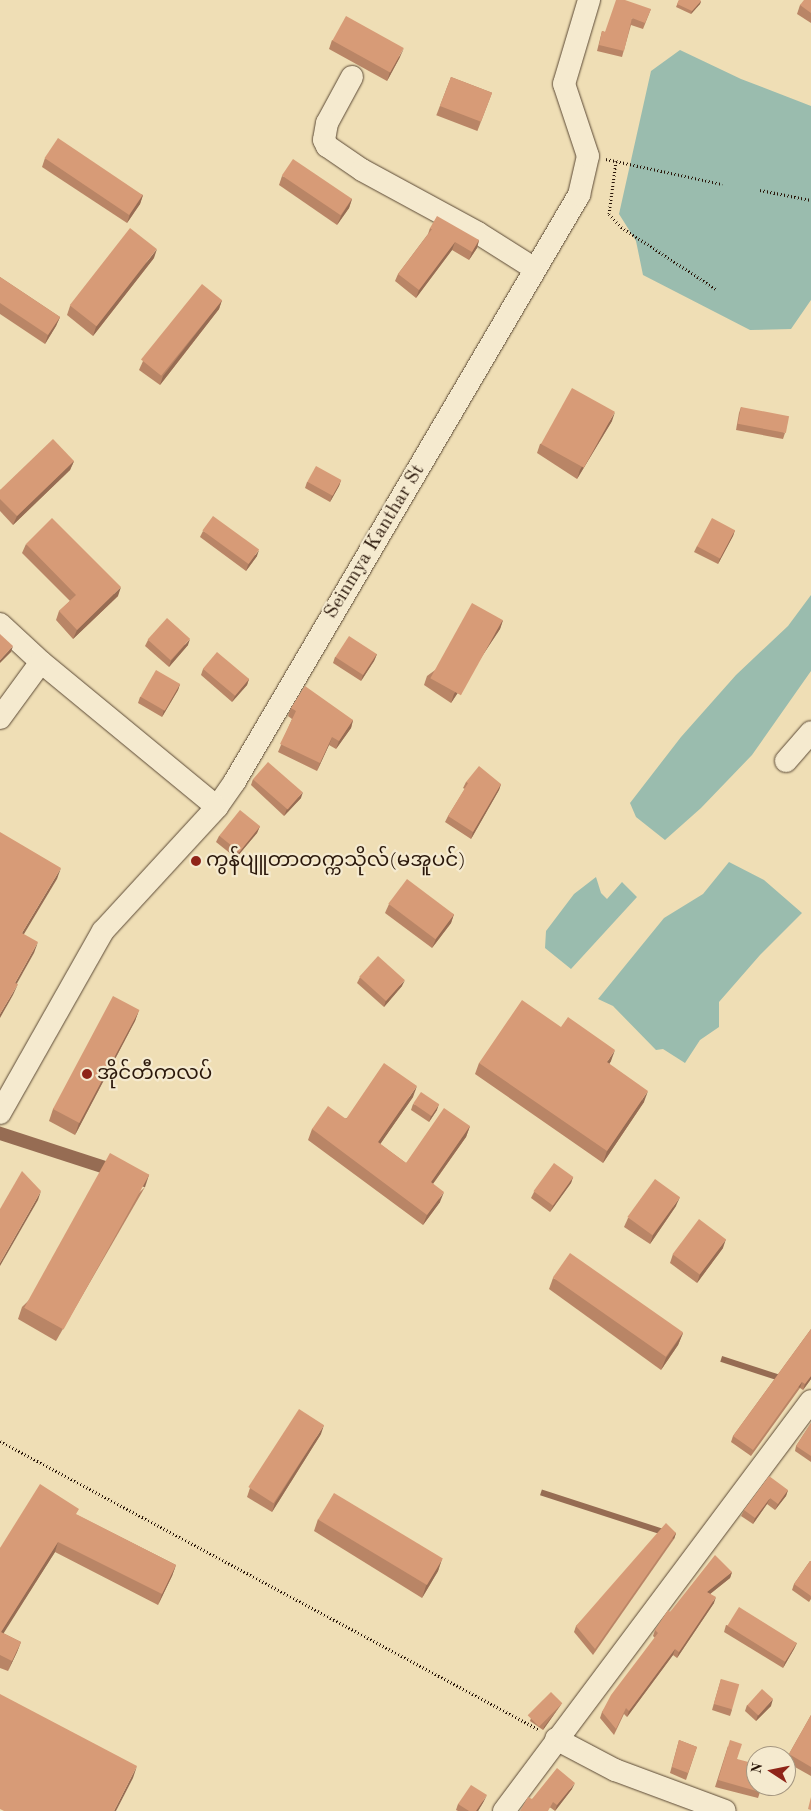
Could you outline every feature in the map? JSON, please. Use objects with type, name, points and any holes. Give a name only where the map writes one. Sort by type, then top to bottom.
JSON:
[{"type":"street","name":"Seinmya Kanthar St","points":[[0,1113],[102,931],[217,807],[235,781],[579,196],[588,156],[564,84],[589,0]]},
{"type":"street","points":[[352,77],[326,128],[324,140],[327,146],[362,170],[478,233],[536,269]]},
{"type":"street","points":[[0,624],[41,662],[217,807]]},
{"type":"street","points":[[0,718],[41,662]]},
{"type":"street","points":[[786,761],[811,732]]},
{"type":"street","points":[[504,1811],[556,1739],[811,1401]]},
{"type":"street","points":[[556,1739],[615,1770],[725,1811]]},
{"type":"path","points":[[616,162],[609,214],[621,227],[716,289]]},
{"type":"path","points":[[628,164],[722,184]]},
{"type":"path","points":[[760,190],[811,200]]},
{"type":"path","points":[[0,1441],[556,1739]]},
{"type":"shaded area","points":[[680,50],[741,79],[811,106],[811,300],[791,329],[750,330],[643,275],[636,241],[619,214],[651,71]]},
{"type":"shaded area","points":[[811,595],[811,671],[752,755],[701,808],[665,840],[636,817],[630,803],[681,737],[736,675],[788,626]]},
{"type":"shaded area","points":[[729,862],[764,880],[802,913],[760,955],[719,1002],[719,1027],[700,1040],[685,1063],[663,1049],[656,1050],[613,1006],[598,999],[664,918],[703,894]]},
{"type":"shaded area","points":[[596,877],[601,893],[607,899],[622,882],[637,897],[571,969],[545,948],[546,931],[574,894]]},
{"type":"building","points":[[616,0],[625,0],[651,9],[645,23],[632,18],[624,51],[599,45],[602,31],[605,32]]},
{"type":"building","points":[[679,0],[701,1],[692,11],[677,4]]},
{"type":"building","points":[[804,0],[811,0],[811,13],[800,5]]},
{"type":"building","points":[[346,16],[404,48],[390,72],[332,40]]},
{"type":"building","points":[[451,77],[492,93],[481,122],[440,106]]},
{"type":"building","points":[[58,138],[143,195],[129,215],[45,158]]},
{"type":"building","points":[[293,159],[352,199],[341,215],[282,176]]},
{"type":"building","points":[[437,216],[479,240],[472,252],[455,242],[419,290],[398,274],[432,229],[430,228]]},
{"type":"building","points":[[130,228],[157,249],[96,326],[70,305]]},
{"type":"building","points":[[0,277],[60,317],[48,335],[0,303]]},
{"type":"building","points":[[202,284],[222,300],[161,376],[141,359]]},
{"type":"building","points":[[572,388],[615,412],[584,468],[541,444]]},
{"type":"building","points":[[741,407],[789,416],[786,433],[738,424]]},
{"type":"building","points":[[53,439],[74,461],[17,516],[0,499],[0,490]]},
{"type":"building","points":[[316,466],[341,480],[333,496],[307,482]]},
{"type":"building","points":[[213,516],[259,550],[249,564],[202,531]]},
{"type":"building","points":[[52,518],[121,587],[77,630],[59,611],[76,595],[26,544]]},
{"type":"building","points":[[712,518],[735,530],[720,558],[697,546]]},
{"type":"building","points":[[472,603],[503,620],[461,695],[430,678]]},
{"type":"building","points":[[167,618],[190,639],[171,660],[148,640]]},
{"type":"building","points":[[0,634],[13,646],[0,660]]},
{"type":"building","points":[[349,636],[377,654],[363,675],[335,657]]},
{"type":"building","points":[[217,652],[249,679],[235,696],[203,669]]},
{"type":"building","points":[[156,670],[180,684],[165,711],[140,697]]},
{"type":"building","points":[[305,686],[353,720],[339,741],[332,737],[320,763],[280,744],[296,711],[291,708]]},
{"type":"building","points":[[268,762],[303,792],[288,810],[253,779]]},
{"type":"building","points":[[479,766],[501,784],[473,832],[448,816],[468,783],[466,782]]},
{"type":"building","points":[[240,810],[260,826],[239,852],[219,836]]},
{"type":"building","points":[[0,832],[61,868],[22,933],[38,942],[15,983],[18,984],[0,1014]]},
{"type":"building","points":[[407,879],[454,915],[435,939],[388,904]]},
{"type":"building","points":[[378,956],[405,980],[386,1001],[359,977]]},
{"type":"building","points":[[113,996],[139,1010],[79,1123],[53,1109]]},
{"type":"building","points":[[522,1000],[561,1027],[568,1017],[615,1050],[607,1062],[648,1091],[607,1151],[479,1063]]},
{"type":"building","points":[[384,1063],[417,1086],[378,1142],[406,1163],[444,1108],[470,1126],[431,1182],[444,1192],[427,1215],[312,1129],[328,1106],[346,1119]]},
{"type":"building","points":[[421,1092],[439,1104],[431,1116],[413,1104]]},
{"type":"building","points":[[110,1153],[149,1175],[64,1330],[24,1308]]},
{"type":"building","points":[[554,1163],[573,1177],[553,1205],[533,1191]]},
{"type":"building","points":[[22,1171],[41,1191],[0,1263],[0,1209]]},
{"type":"building","points":[[655,1179],[680,1197],[652,1235],[627,1217]]},
{"type":"building","points":[[699,1219],[726,1239],[700,1275],[673,1254]]},
{"type":"building","points":[[570,1253],[683,1332],[666,1357],[553,1278]]},
{"type":"building","points":[[811,1329],[811,1376],[805,1384],[802,1382],[753,1450],[733,1436]]},
{"type":"building","points":[[299,1409],[324,1425],[274,1503],[248,1487]]},
{"type":"building","points":[[811,1423],[811,1456],[796,1446]]},
{"type":"building","points":[[769,1476],[788,1490],[778,1504],[770,1498],[755,1518],[744,1510]]},
{"type":"building","points":[[40,1484],[79,1509],[76,1514],[176,1565],[162,1594],[58,1542],[1,1632],[21,1642],[12,1661],[0,1655],[0,1548]]},
{"type":"building","points":[[334,1493],[443,1558],[427,1585],[318,1520]]},
{"type":"building","points":[[666,1523],[676,1533],[595,1649],[576,1626]]},
{"type":"building","points":[[715,1555],[732,1572],[707,1592],[716,1597],[679,1652],[675,1649],[629,1711],[626,1708],[616,1729],[602,1712],[611,1695],[658,1633],[655,1630],[668,1610],[670,1612]]},
{"type":"building","points":[[811,1561],[811,1596],[794,1584]]},
{"type":"building","points":[[739,1607],[797,1643],[785,1662],[727,1626]]},
{"type":"building","points":[[721,1679],[739,1684],[732,1709],[714,1704]]},
{"type":"building","points":[[762,1689],[773,1699],[758,1715],[747,1705]]},
{"type":"building","points":[[551,1692],[562,1703],[539,1727],[528,1715]]},
{"type":"building","points":[[0,1694],[137,1766],[114,1811],[4,1811],[0,1809]]},
{"type":"building","points":[[811,1715],[811,1767],[796,1758],[796,1746],[794,1746]]},
{"type":"building","points":[[679,1740],[697,1747],[688,1773],[672,1767]]},
{"type":"building","points":[[730,1740],[742,1744],[737,1759],[746,1761],[746,1788],[718,1780]]},
{"type":"building","points":[[557,1768],[575,1783],[557,1805],[553,1802],[548,1811],[520,1811],[528,1797],[532,1799]]},
{"type":"building","points":[[471,1785],[487,1795],[476,1811],[469,1811],[458,1804]]},
{"type":"building","points":[[811,1797],[811,1810],[808,1809]]},
{"type":"place","name":"ကွန်ပျူတာတက္ကသိုလ်(မအူပင်)","points":[[196,861]]},
{"type":"place","name":"အိုင်တီကလပ်","points":[[87,1074]]}]
